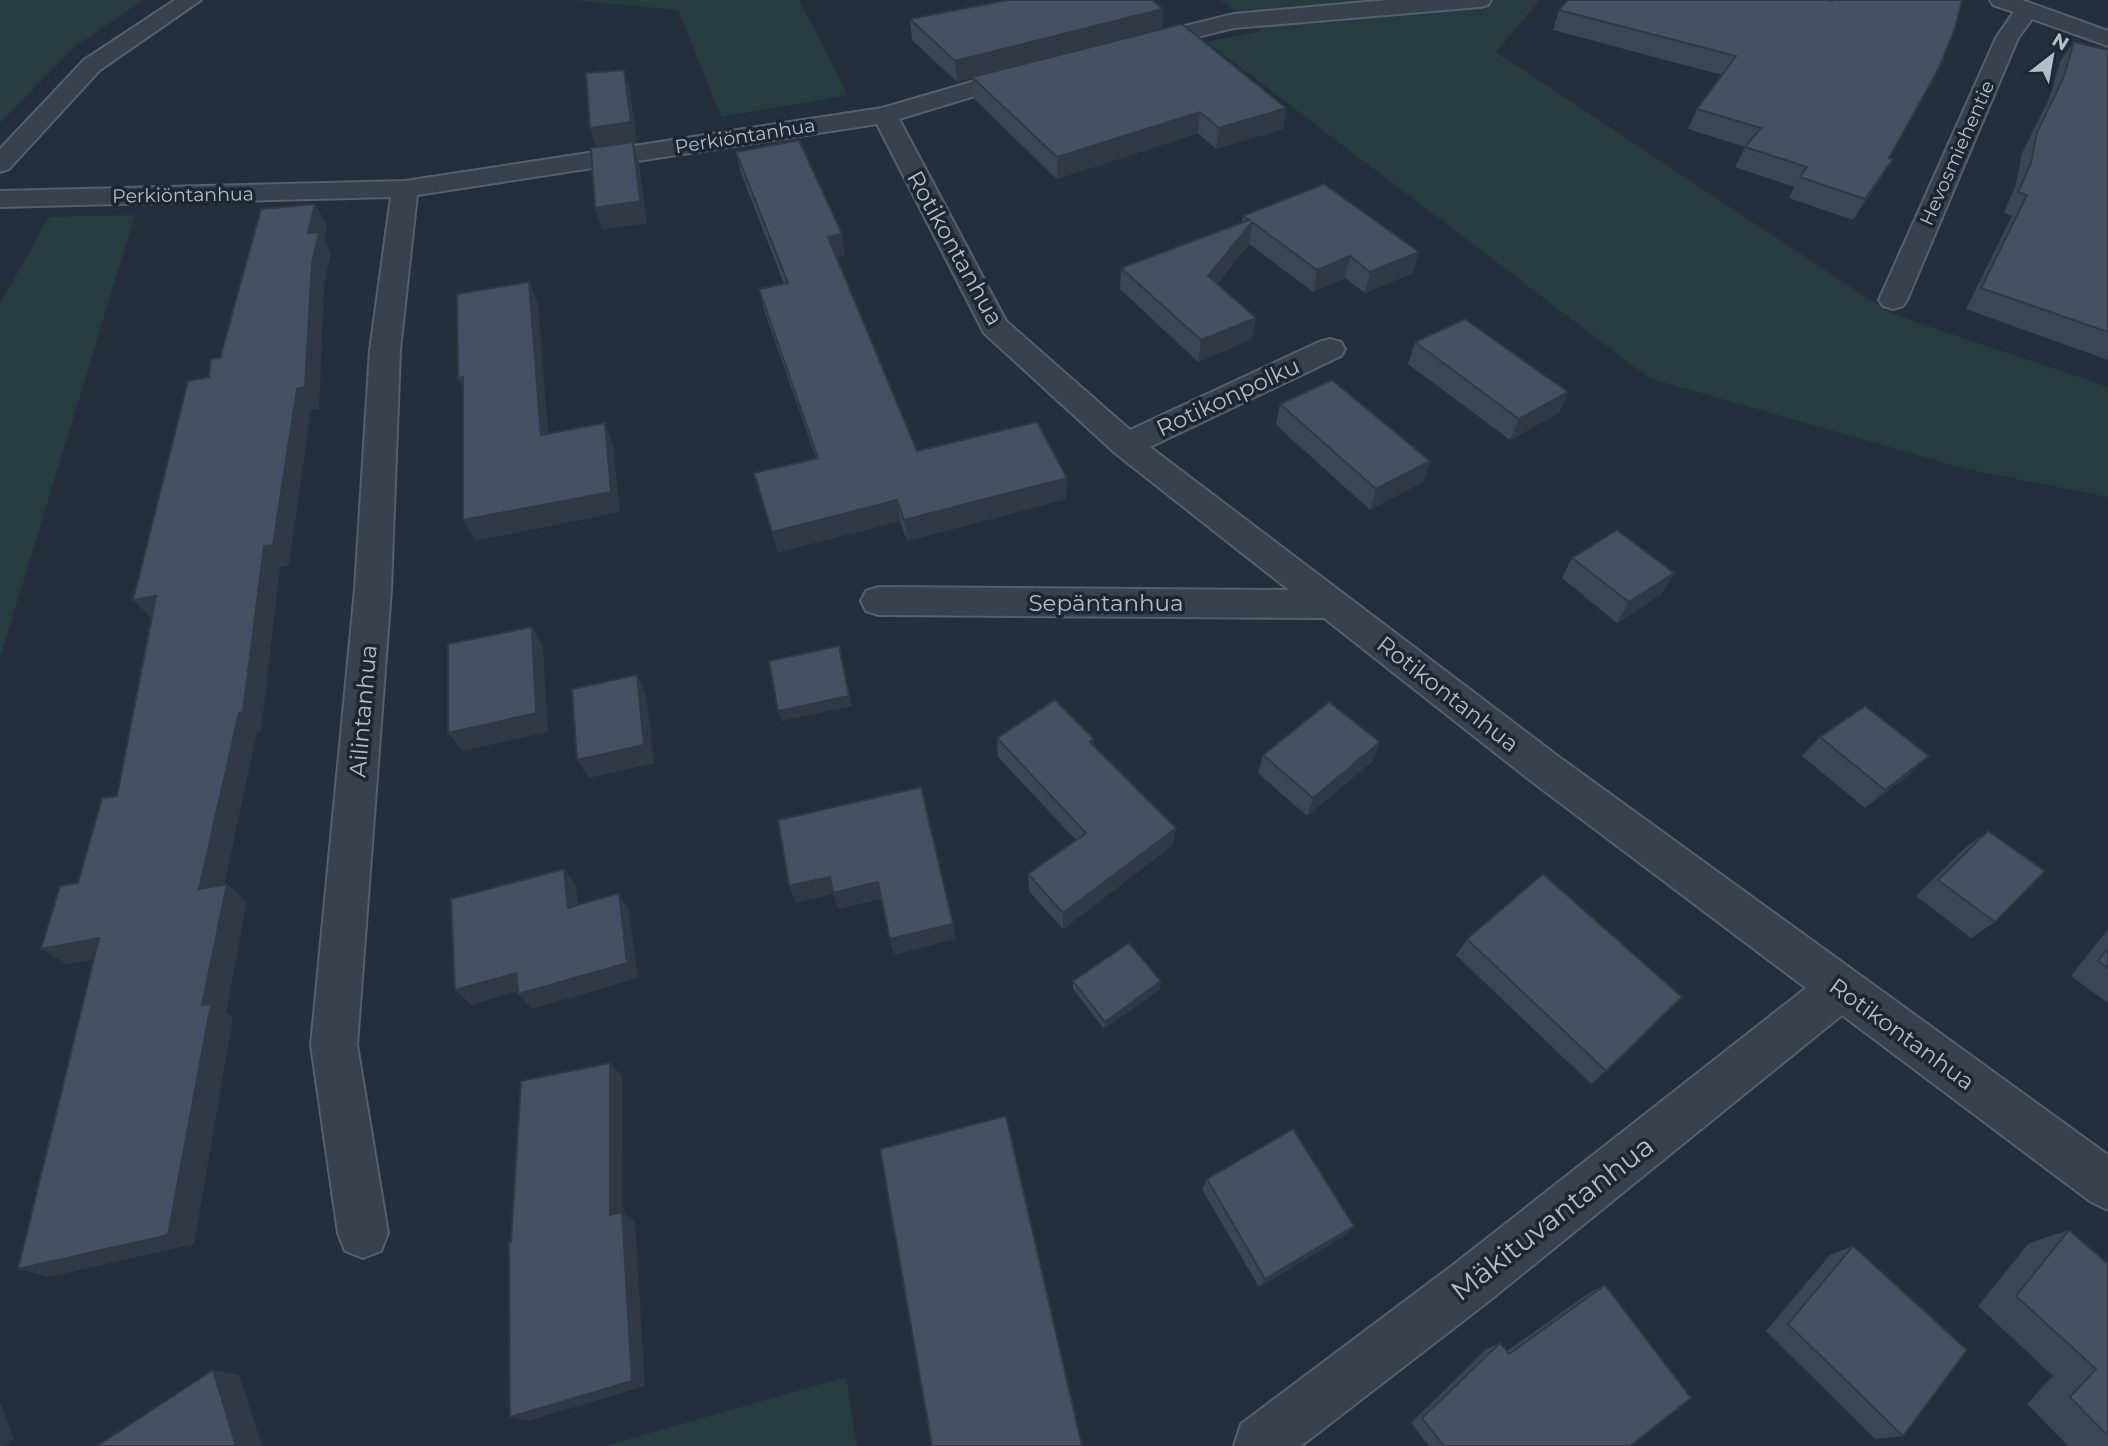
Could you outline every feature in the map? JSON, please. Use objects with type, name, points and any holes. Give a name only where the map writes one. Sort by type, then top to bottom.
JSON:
[{"type":"street","points":[[0,164],[92,65],[190,0]]},
{"type":"street","points":[[1122,48],[1234,21],[1480,0]]},
{"type":"street","points":[[2001,0],[2108,39]]},
{"type":"street","name":"Hevosmiehentie","points":[[1893,300],[2007,38],[2027,10]]},
{"type":"street","name":"Perkiöntanhua","points":[[0,199],[405,189],[885,115],[1045,69]]},
{"type":"street","name":"Rotikontanhua","points":[[885,115],[994,326],[1126,445],[1545,769],[2108,1185]]},
{"type":"street","name":"Ailintanhua","points":[[363,1233],[334,1045],[373,589],[385,350],[405,189]]},
{"type":"street","name":"Rotikonpolku","points":[[1126,445],[1330,349]]},
{"type":"street","name":"Sepäntanhua","points":[[879,601],[1333,604]]},
{"type":"street","name":"Mäkituvantanhua","points":[[1260,1443],[1471,1283],[1841,988]]},
{"type":"green space","points":[[0,0],[143,0],[76,46],[0,123]]},
{"type":"green space","points":[[572,0],[799,0],[848,95],[721,117],[678,10]]},
{"type":"green space","points":[[1220,0],[1540,0],[1496,52],[1890,313],[2108,387],[2108,497],[1966,469],[1649,378],[1207,42],[1261,31]]},
{"type":"green space","points":[[135,215],[0,658],[0,304],[49,217]]},
{"type":"green space","points":[[846,1377],[857,1446],[605,1446]]},
{"type":"building","points":[[1008,0],[1152,0],[1163,9],[955,61],[910,19]]},
{"type":"building","points":[[1568,0],[1962,0],[1955,28],[1939,68],[1889,158],[1893,159],[1865,199],[1800,177],[1807,167],[1745,147],[1761,128],[1697,109],[1736,56],[1559,10]]},
{"type":"building","points":[[1182,24],[1286,108],[1219,128],[1200,112],[1057,157],[972,77]]},
{"type":"building","points":[[2074,42],[2108,50],[2108,332],[1981,288],[2027,195],[2018,192],[2031,163],[2037,132],[2063,79]]},
{"type":"building","points":[[624,70],[631,122],[590,128],[586,73]]},
{"type":"building","points":[[799,140],[842,234],[828,237],[917,451],[1037,422],[1067,478],[904,520],[897,500],[772,532],[754,473],[818,458],[759,289],[788,283],[736,152]]},
{"type":"building","points":[[633,142],[640,201],[595,208],[591,148]]},
{"type":"building","points":[[1324,184],[1419,252],[1370,272],[1350,256],[1317,270],[1252,222],[1208,276],[1256,318],[1201,340],[1121,268],[1249,220],[1243,216]]},
{"type":"building","points":[[315,204],[308,233],[319,232],[312,264],[305,387],[297,389],[273,545],[264,546],[243,712],[239,713],[199,889],[227,884],[202,1005],[211,1004],[168,1235],[18,1269],[99,938],[41,949],[60,886],[78,883],[102,798],[117,796],[156,596],[133,600],[188,381],[209,377],[211,359],[220,358],[261,209]]},
{"type":"building","points":[[529,282],[541,435],[605,423],[611,492],[463,520],[463,377],[458,378],[457,294]]},
{"type":"building","points":[[1465,319],[1568,392],[1519,419],[1415,342]]},
{"type":"building","points":[[1332,380],[1430,461],[1376,489],[1280,404]]},
{"type":"building","points":[[1617,530],[1674,573],[1629,602],[1572,558]]},
{"type":"building","points":[[532,627],[536,713],[448,733],[448,644]]},
{"type":"building","points":[[839,646],[849,696],[778,711],[769,661]]},
{"type":"building","points":[[637,675],[644,745],[577,760],[572,689]]},
{"type":"building","points":[[1055,700],[1094,739],[1090,742],[1176,828],[1063,913],[1028,874],[1086,833],[997,738]]},
{"type":"building","points":[[1329,702],[1380,742],[1313,798],[1263,755]]},
{"type":"building","points":[[1865,706],[1929,756],[1885,790],[1820,737]]},
{"type":"building","points":[[921,787],[953,924],[890,939],[878,882],[833,893],[830,877],[789,886],[778,820]]},
{"type":"building","points":[[1988,831],[2045,871],[1995,922],[1938,880]]},
{"type":"building","points":[[564,869],[568,908],[619,893],[627,963],[518,994],[516,973],[455,990],[451,899]]},
{"type":"building","points":[[1543,874],[1682,997],[1606,1071],[1467,939]]},
{"type":"building","points":[[1129,943],[1161,981],[1105,1022],[1073,981]]},
{"type":"building","points":[[2108,948],[2108,968],[2098,961]]},
{"type":"building","points":[[610,1063],[610,1215],[622,1212],[632,1381],[510,1417],[509,1243],[521,1081]]},
{"type":"building","points":[[1006,1116],[1082,1446],[932,1446],[880,1149]]},
{"type":"building","points":[[1293,1129],[1354,1226],[1265,1279],[1207,1179]]},
{"type":"building","points":[[2069,1230],[2108,1264],[2108,1436],[2070,1397],[2096,1369],[2016,1296]]},
{"type":"building","points":[[1853,1246],[1967,1350],[1903,1436],[1788,1324]]},
{"type":"building","points":[[1605,1285],[1691,1398],[1630,1446],[1444,1446],[1422,1418],[1500,1343],[1509,1354]]},
{"type":"building","points":[[213,1370],[236,1446],[97,1446]]}]
